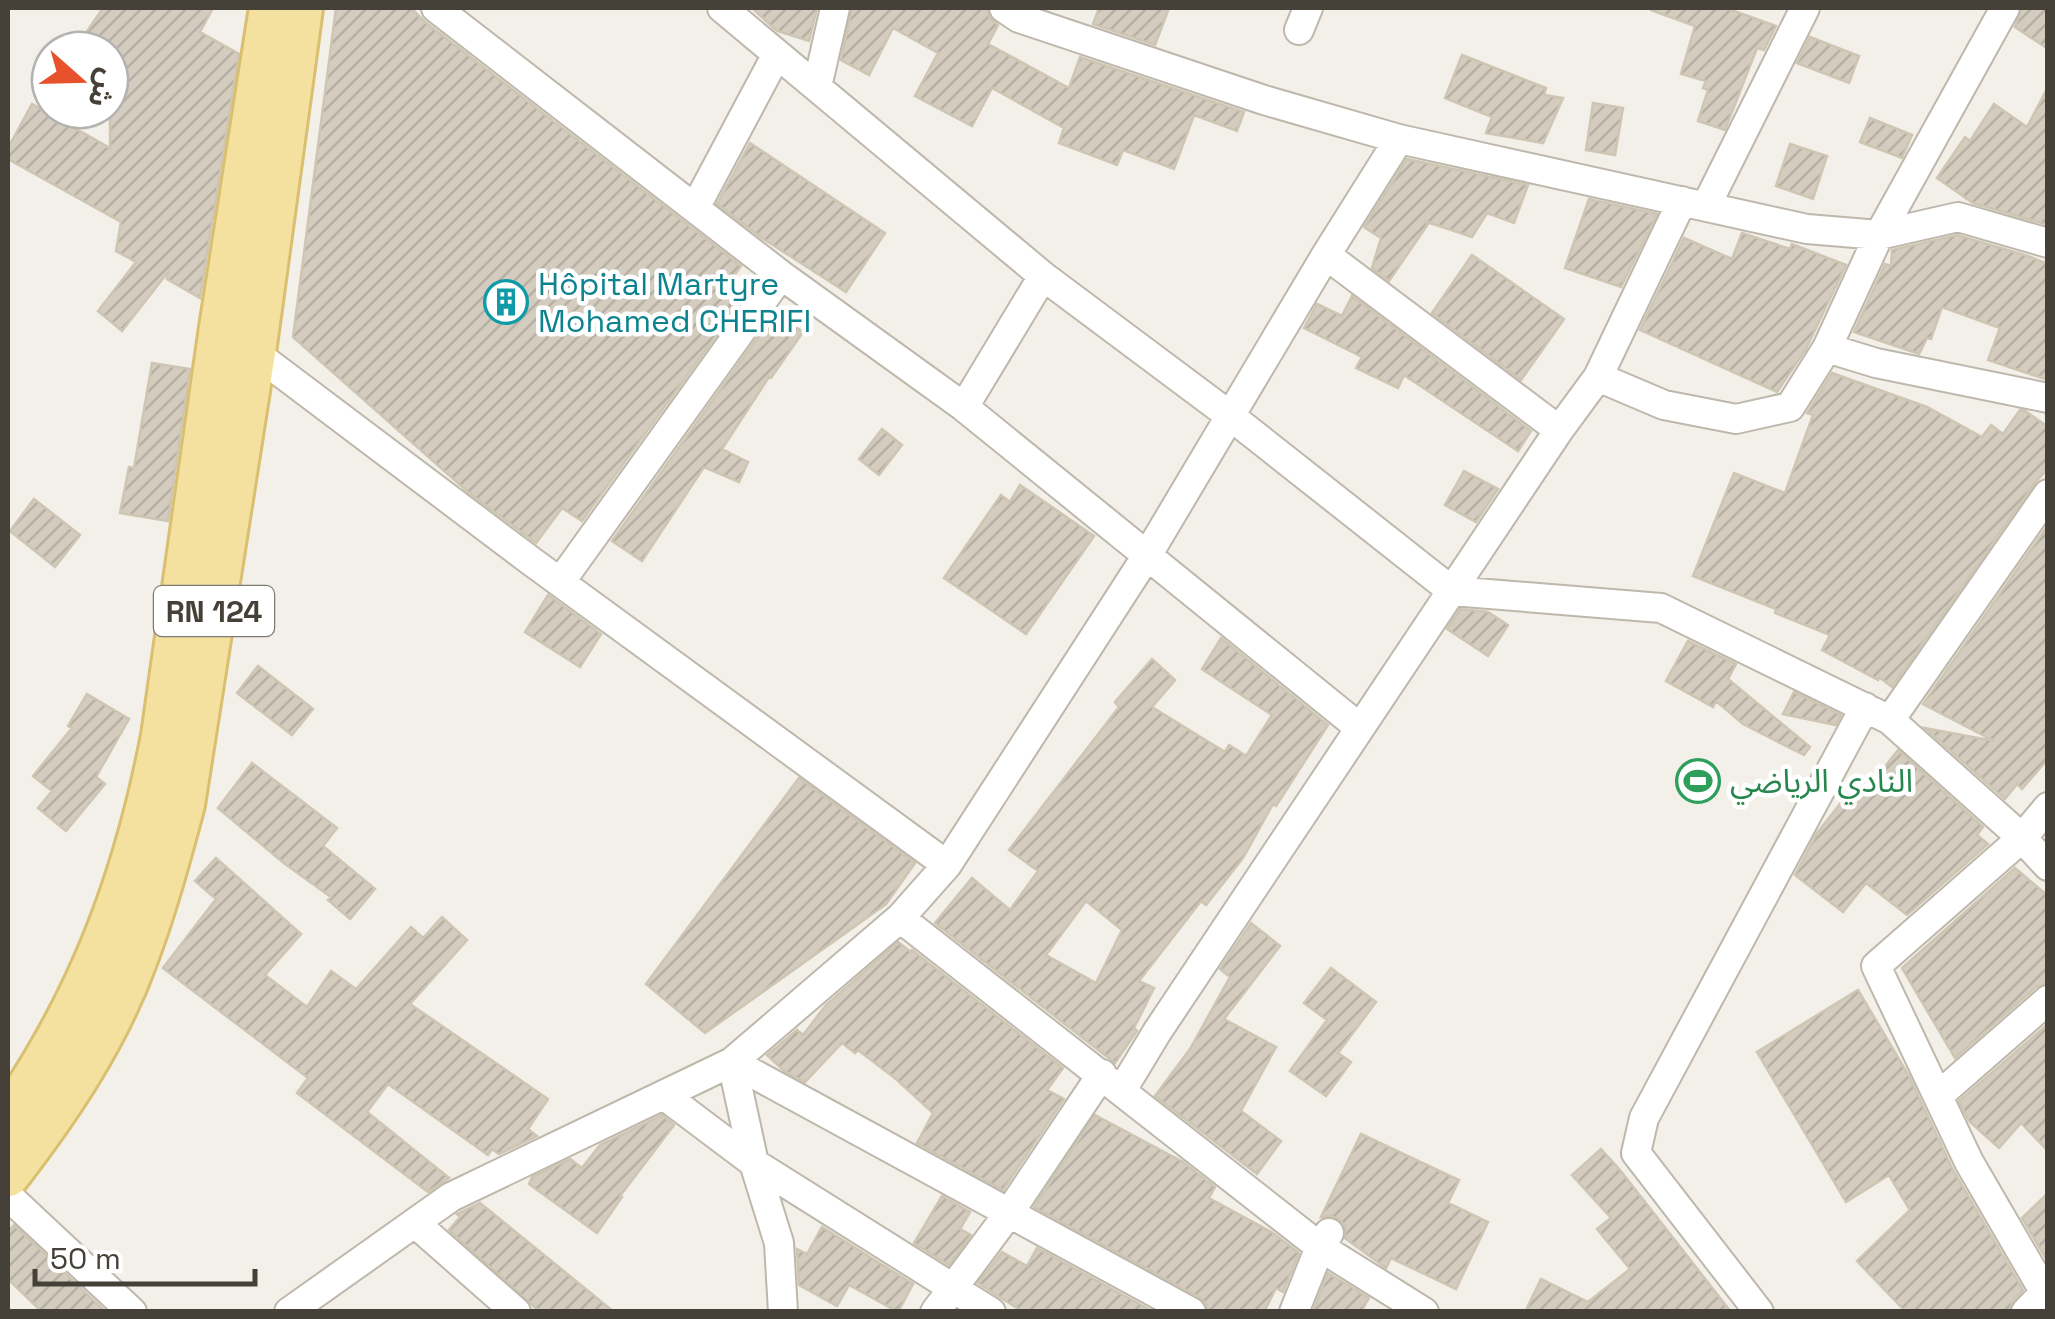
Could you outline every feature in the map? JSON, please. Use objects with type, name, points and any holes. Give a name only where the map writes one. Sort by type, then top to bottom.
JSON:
[{"type":"main road","name":"RN 124","points":[[8,1118],[68,1021],[120,952],[164,877],[183,804],[238,340],[270,8]]},
{"type":"main road","name":"RN 124","points":[[238,340],[301,8]]},
{"type":"main road","name":"RN 124","points":[[8,1176],[78,1076],[110,1019],[120,952]]},
{"type":"street","points":[[436,8],[780,275],[964,406],[1360,728]]},
{"type":"street","points":[[722,8],[1042,276],[1229,415],[1452,591],[1661,608],[1890,720],[2048,866]]},
{"type":"street","points":[[817,87],[835,8]]},
{"type":"street","points":[[1004,8],[1019,18],[1264,100],[1399,138],[1807,228],[1879,235],[1958,217],[2048,242]]},
{"type":"street","points":[[935,1312],[1112,1082],[1157,1032],[1598,376],[1804,8]]},
{"type":"street","points":[[1598,376],[1664,405],[1736,419],[1790,408],[1827,348],[1879,235],[2005,8]]},
{"type":"street","points":[[695,208],[777,54]]},
{"type":"street","points":[[289,1312],[451,1197],[732,1062],[900,918],[947,865],[1148,554],[1399,138]]},
{"type":"street","points":[[1326,255],[1559,430]]},
{"type":"street","points":[[560,581],[780,275]]},
{"type":"street","points":[[964,406],[1042,276]]},
{"type":"street","points":[[238,340],[947,865]]},
{"type":"street","points":[[1827,348],[2048,398]]},
{"type":"street","points":[[1890,720],[2048,494]]},
{"type":"street","points":[[1759,1312],[1636,1153],[1644,1118],[1865,707]]},
{"type":"street","points":[[2041,1298],[1969,1162],[1876,966],[2022,838],[2048,807]]},
{"type":"street","points":[[900,918],[1112,1082],[1424,1312]]},
{"type":"street","points":[[1938,1096],[2048,1000]]},
{"type":"street","points":[[732,1062],[754,1163],[780,1243],[782,1312]]},
{"type":"street","points":[[732,1062],[1191,1312]]},
{"type":"street","points":[[665,1096],[754,1163],[991,1312]]},
{"type":"street","points":[[8,1196],[132,1312]]},
{"type":"street","points":[[415,1222],[516,1312]]},
{"type":"street","points":[[1294,1312],[1325,1240]]},
{"type":"building","points":[[103,8],[213,8],[200,32],[239,54],[200,298],[167,279],[168,272],[122,331],[98,311],[136,262],[116,251],[121,222],[8,159],[8,148],[30,108],[30,130],[78,130],[110,148],[110,130],[130,130],[130,30],[88,30]]},
{"type":"building","name":"Hôpital Martyre Mohamed CHERIFI","points":[[336,8],[411,8],[741,266],[729,283],[746,294],[582,521],[562,508],[536,543],[468,492],[293,337]]},
{"type":"building","points":[[752,8],[817,8],[809,41],[777,31]]},
{"type":"building","points":[[852,8],[987,8],[989,17],[998,25],[988,44],[1069,88],[1080,57],[1244,112],[1237,131],[1194,115],[1174,169],[1123,150],[1117,165],[1059,143],[1064,128],[992,88],[972,126],[915,96],[938,53],[893,28],[869,75],[841,60]]},
{"type":"building","points":[[1099,8],[1169,8],[1155,45],[1093,24]]},
{"type":"building","points":[[1651,8],[1726,8],[1776,26],[1764,50],[1757,48],[1725,130],[1698,121],[1708,90],[1703,88],[1706,81],[1681,74],[1695,26]]},
{"type":"building","points":[[2022,8],[2048,8],[2048,49],[2015,27]]},
{"type":"building","points":[[1810,37],[1859,56],[1849,83],[1797,63]]},
{"type":"building","points":[[1462,55],[1546,88],[1544,95],[1563,98],[1543,143],[1486,133],[1492,117],[1445,98]]},
{"type":"building","points":[[2048,87],[2048,225],[1973,203],[1937,178],[1965,137],[1970,141],[1994,104],[2027,127]]},
{"type":"building","points":[[1593,103],[1623,108],[1615,155],[1586,150]]},
{"type":"building","points":[[1870,118],[1912,135],[1902,158],[1860,142]]},
{"type":"building","points":[[750,143],[885,233],[846,292],[717,204]]},
{"type":"building","points":[[1790,144],[1827,156],[1813,199],[1776,186]]},
{"type":"building","points":[[1407,159],[1528,185],[1514,223],[1487,213],[1472,237],[1424,221],[1428,224],[1389,281],[1372,268],[1381,238],[1364,227]]},
{"type":"building","points":[[1589,199],[1657,214],[1621,287],[1565,268]]},
{"type":"building","points":[[1742,233],[1790,249],[1792,244],[1846,265],[1806,349],[1777,392],[1640,330],[1684,238],[1732,259]]},
{"type":"building","points":[[1957,235],[2048,264],[2048,380],[1988,360],[2000,328],[1942,307],[1931,339],[1927,338],[1919,354],[1854,332],[1885,264],[1891,266],[1892,250]]},
{"type":"building","points":[[1472,255],[1564,319],[1521,380],[1432,313]]},
{"type":"building","points":[[1352,296],[1531,431],[1518,451],[1404,375],[1398,388],[1356,368],[1362,357],[1304,328],[1317,304],[1342,316]]},
{"type":"building","points":[[775,313],[803,332],[722,449],[748,462],[739,482],[704,467],[642,561],[612,541]]},
{"type":"building","points":[[152,363],[190,369],[168,521],[120,513],[129,467],[134,468]]},
{"type":"building","points":[[1832,373],[1927,407],[1982,437],[1991,425],[2003,434],[2020,410],[2048,427],[2048,468],[1892,687],[1822,650],[1830,635],[1693,576],[1734,473],[1785,493],[1813,415],[1807,413]]},
{"type":"building","points":[[882,429],[902,445],[879,475],[859,459]]},
{"type":"building","points":[[1464,471],[1498,489],[1476,522],[1445,505]]},
{"type":"building","points":[[1020,485],[1094,536],[1026,634],[944,578],[1001,495],[1010,502]]},
{"type":"building","points":[[34,499],[80,535],[55,567],[10,531]]},
{"type":"building","points":[[2048,525],[2048,759],[2022,789],[2017,784],[2005,799],[1925,728],[1994,741],[1923,704]]},
{"type":"building","points":[[548,595],[601,634],[580,667],[525,632]]},
{"type":"building","points":[[1460,609],[1488,612],[1508,625],[1488,656],[1447,629]]},
{"type":"building","points":[[1221,638],[1328,725],[1276,806],[1273,804],[1243,858],[1206,905],[1201,901],[1139,981],[1154,988],[1134,1028],[1137,1031],[1115,1063],[935,923],[972,878],[1010,910],[1038,871],[1009,850],[1119,707],[1115,702],[1152,659],[1175,680],[1152,707],[1225,752],[1229,745],[1246,756],[1272,715],[1202,669]],"holes":[[[1086,901],[1122,930],[1096,983],[1046,955]]]},
{"type":"building","points":[[1688,641],[1736,664],[1728,679],[1810,747],[1804,755],[1743,724],[1716,701],[1713,707],[1666,681]]},
{"type":"building","points":[[258,666],[313,709],[292,735],[237,693]]},
{"type":"building","points":[[1794,692],[1841,715],[1836,725],[1783,714]]},
{"type":"building","points":[[87,694],[129,719],[96,777],[105,784],[66,831],[38,808],[52,791],[33,776],[72,728],[68,726]]},
{"type":"building","points":[[1898,750],[1983,827],[1977,835],[1988,844],[1907,915],[1866,883],[1843,912],[1795,875],[1817,833],[1859,780],[1854,806]]},
{"type":"building","points":[[252,763],[337,828],[323,846],[375,889],[350,919],[328,900],[331,897],[218,808]]},
{"type":"building","points":[[799,778],[915,863],[886,904],[705,1033],[646,984]]},
{"type":"building","points":[[216,858],[301,934],[265,975],[307,1007],[331,971],[356,989],[411,927],[423,938],[442,917],[467,940],[410,1004],[548,1099],[528,1129],[537,1136],[499,1154],[492,1149],[488,1155],[388,1084],[367,1112],[449,1178],[428,1192],[297,1093],[308,1078],[163,968],[216,899],[195,881]]},
{"type":"building","points":[[2015,868],[2048,896],[2048,983],[2036,987],[1955,1058],[1902,968]]},
{"type":"building","points":[[1251,923],[1280,946],[1224,1019],[1276,1047],[1241,1111],[1281,1141],[1257,1174],[1155,1096],[1190,1049],[1230,977],[1220,969]]},
{"type":"building","points":[[898,942],[1063,1068],[1047,1090],[1064,1099],[1003,1190],[917,1143],[933,1113],[858,1050],[855,1053],[842,1043],[805,1082],[784,1071],[767,1055],[797,1030],[803,1035],[826,1005]]},
{"type":"building","points":[[1331,968],[1376,1002],[1338,1053],[1351,1062],[1326,1096],[1290,1071],[1327,1020],[1304,1003]]},
{"type":"building","points":[[1858,990],[1909,1076],[1953,1170],[2023,1290],[2009,1312],[1906,1312],[1857,1261],[1910,1210],[1889,1175],[1846,1202],[1757,1052]]},
{"type":"building","points":[[2048,1024],[2048,1151],[2021,1123],[1999,1148],[1969,1121],[1959,1101]]},
{"type":"building","points":[[662,1115],[674,1125],[597,1233],[529,1184],[532,1177],[570,1159],[582,1168],[600,1145]]},
{"type":"building","points":[[1095,1115],[1183,1162],[1215,1187],[1209,1198],[1273,1233],[1299,1253],[1283,1292],[1276,1288],[1264,1312],[1208,1312],[1199,1297],[1034,1207]]},
{"type":"building","points":[[1361,1134],[1459,1180],[1448,1203],[1488,1222],[1456,1289],[1391,1258],[1386,1268],[1345,1238],[1345,1226],[1339,1219],[1321,1217]]},
{"type":"building","points":[[1601,1149],[1731,1312],[1525,1312],[1541,1279],[1588,1302],[1630,1269],[1597,1229],[1611,1218],[1572,1175]]},
{"type":"building","points":[[2048,1193],[2048,1262],[2022,1218]]},
{"type":"building","points":[[942,1196],[970,1212],[960,1229],[971,1235],[949,1265],[914,1243]]},
{"type":"building","points":[[480,1203],[614,1312],[540,1312],[449,1230],[460,1217],[457,1214]]},
{"type":"building","points":[[14,1225],[106,1312],[42,1312],[8,1279],[8,1232]]},
{"type":"building","points":[[822,1227],[913,1284],[898,1312],[849,1285],[837,1306],[799,1285],[797,1249],[807,1254]]},
{"type":"building","points":[[1037,1248],[1154,1312],[1023,1312],[978,1283],[1002,1252],[1027,1266]]},
{"type":"building","points":[[1328,1273],[1369,1298],[1361,1312],[1314,1309]]},
{"type":"place","name":"Hôpital Martyre Mohamed CHERIFI","points":[[506,302]]},
{"type":"place","name":"النادي الرياضي","points":[[1698,781]]}]
